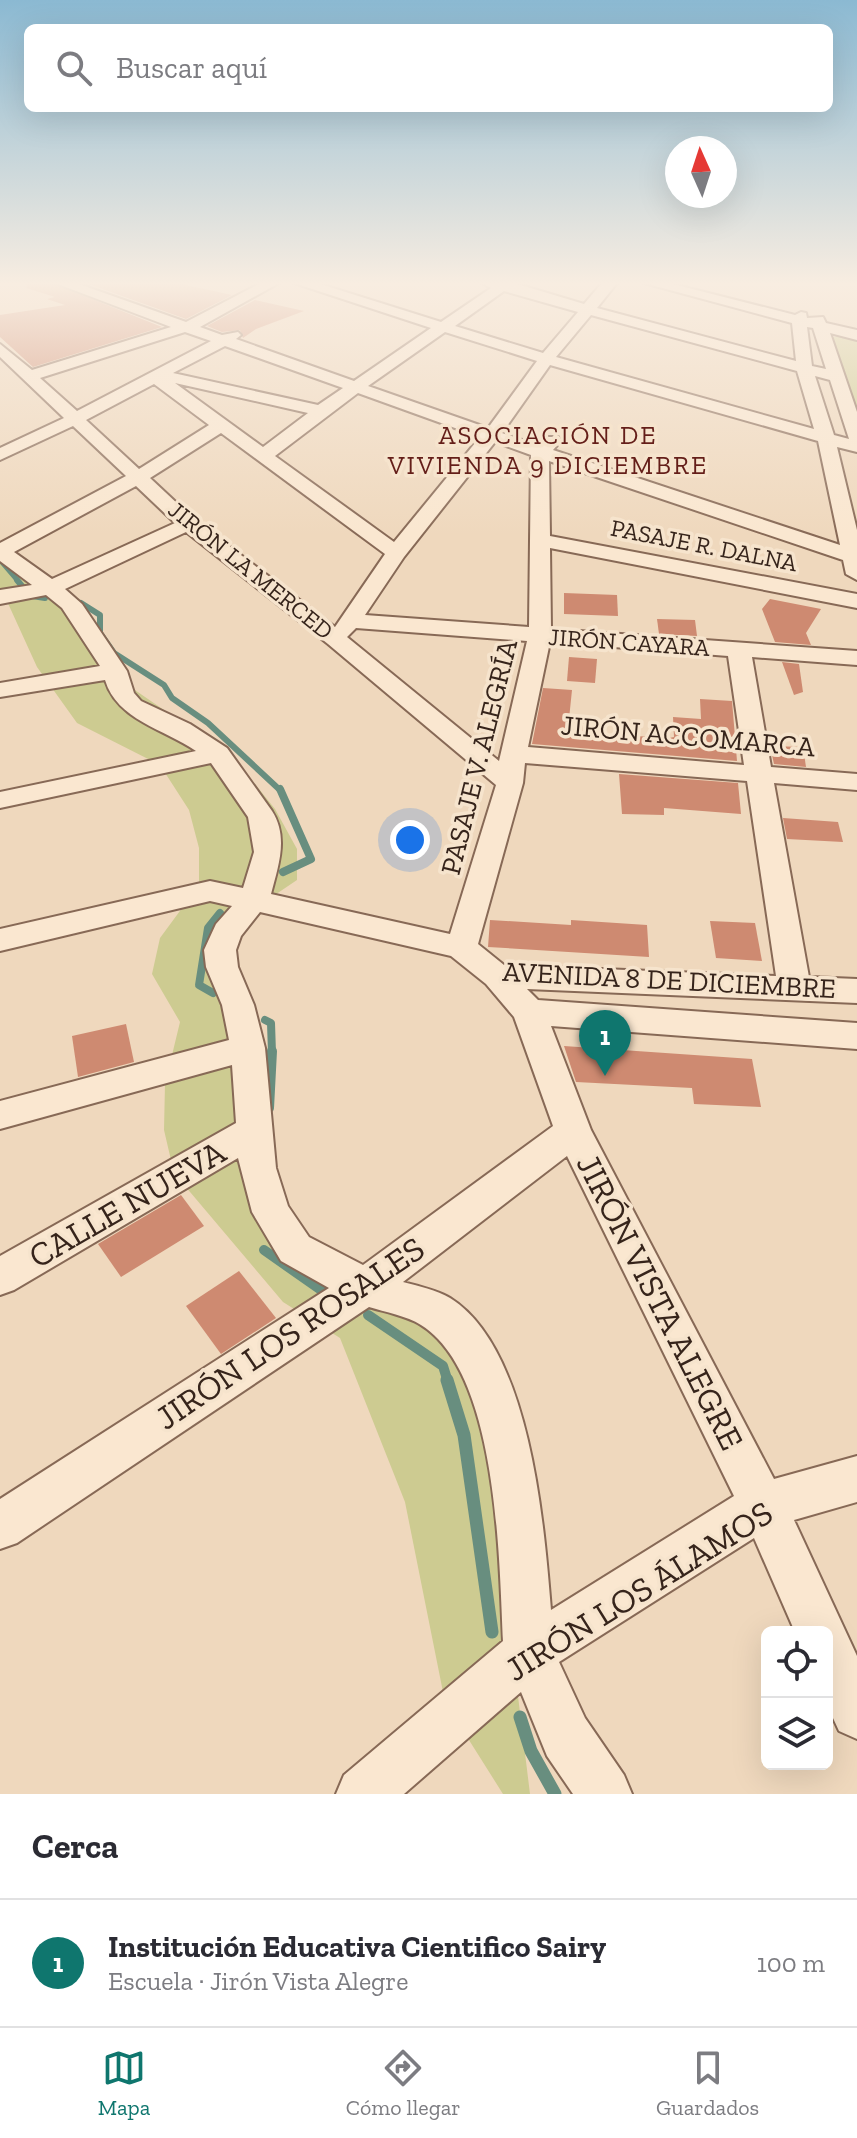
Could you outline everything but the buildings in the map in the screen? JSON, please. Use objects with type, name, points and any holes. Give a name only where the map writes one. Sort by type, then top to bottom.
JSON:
[{"type":"street","name":"JIRÓN LA MERCED","points":[[19,367],[188,524],[344,630],[510,783]]},
{"type":"street","points":[[29,376],[59,367]]},
{"type":"street","points":[[0,455],[77,418],[170,367]]},
{"type":"street","points":[[320,367],[855,550]]},
{"type":"street","points":[[265,455],[321,411],[388,367]]},
{"type":"street","points":[[344,630],[396,553],[496,429],[540,367]]},
{"type":"street","points":[[573,367],[857,447]]},
{"type":"street","points":[[793,367],[836,377]]},
{"type":"street","points":[[805,367],[855,550],[857,577]]},
{"type":"street","points":[[833,367],[857,438]]},
{"type":"street","points":[[156,375],[321,411]]},
{"type":"street","points":[[156,375],[396,553]]},
{"type":"street","points":[[813,398],[845,400]]},
{"type":"street","points":[[221,425],[139,477],[0,551],[71,604],[115,671],[122,695],[132,706],[181,729],[218,754],[262,817],[268,852],[255,898],[227,932],[220,950],[222,967],[238,1005],[248,1048],[257,1168],[271,1212],[295,1249],[365,1287],[435,1311],[474,1349],[500,1416],[511,1473],[521,1530],[529,1652],[566,1737],[605,1794]]},
{"type":"street","name":"PASAJE V. ALEGRÍA","points":[[461,947],[510,783],[513,754],[540,635],[546,446]]},
{"type":"street","points":[[0,597],[51,588],[188,524]]},
{"type":"street","name":"PASAJE R. DALNA","points":[[541,540],[857,601]]},
{"type":"street","name":"JIRÓN CAYARA","points":[[344,630],[540,635],[857,658]]},
{"type":"street","points":[[739,651],[794,986]]},
{"type":"street","points":[[0,690],[115,671]]},
{"type":"street","points":[[0,800],[218,754]]},
{"type":"street","name":"JIRÓN ACCOMARCA","points":[[513,754],[857,782]]},
{"type":"street","name":"AVENIDA 8 DE DICIEMBRE","points":[[0,940],[210,891],[255,898],[461,947],[497,976],[857,991]]},
{"type":"street","name":"JIRÓN VISTA ALEGRE","points":[[497,976],[529,1012],[573,1131],[763,1505],[817,1626]]},
{"type":"street","name":"AVENIDA 8 DE DICIEMBRE","points":[[529,1012],[857,1036]]},
{"type":"street","points":[[0,1115],[248,1048]]},
{"type":"street","name":"CALLE NUEVA","points":[[0,1277],[253,1131]]},
{"type":"street","name":"JIRÓN LOS ROSALES","points":[[0,1526],[365,1287],[573,1131]]},
{"type":"street","name":"JIRÓN LOS ÁLAMOS","points":[[363,1794],[529,1652],[763,1505],[857,1479]]},
{"type":"street","points":[[833,1660],[857,1713]]},
{"type":"shaded area","points":[[838,367],[857,367],[857,430]]},
{"type":"shaded area","points":[[0,542],[13,547],[19,559],[73,616],[97,664],[212,743],[243,769],[275,809],[297,849],[297,880],[223,930],[245,1156],[321,1256],[392,1282],[478,1370],[530,1794],[503,1794],[445,1702],[405,1502],[340,1338],[283,1302],[174,1173],[164,1130],[165,1084],[180,1022],[152,974],[160,938],[199,885],[199,848],[189,810],[160,765],[77,723],[37,667],[6,599],[0,595]]},
{"type":"waterway","points":[[0,560],[19,582]]},
{"type":"waterway","points":[[17,580],[22,586]]},
{"type":"waterway","points":[[32,596],[45,598]]},
{"type":"waterway","points":[[81,603],[100,615],[100,633],[114,653],[164,685],[172,698],[208,723],[281,791]]},
{"type":"waterway","points":[[281,791],[311,859],[283,872]]},
{"type":"waterway","points":[[213,993],[199,985],[208,928],[220,913]]},
{"type":"waterway","points":[[265,1020],[271,1023],[272,1052]]},
{"type":"waterway","points":[[269,1108],[272,1052]]},
{"type":"waterway","points":[[264,1250],[321,1290]]},
{"type":"waterway","points":[[368,1315],[443,1366],[448,1382]]},
{"type":"waterway","points":[[447,1380],[464,1435],[492,1632]]},
{"type":"waterway","points":[[520,1717],[531,1751],[555,1794]]},
{"type":"place","name":"Institución Educativa Cientifico Sairy","points":[[605,1076]]},
{"type":"district","name":"ASOCIACIÓN DE VIVIENDA 9 DICIEMBRE","points":[[548,450]]}]
